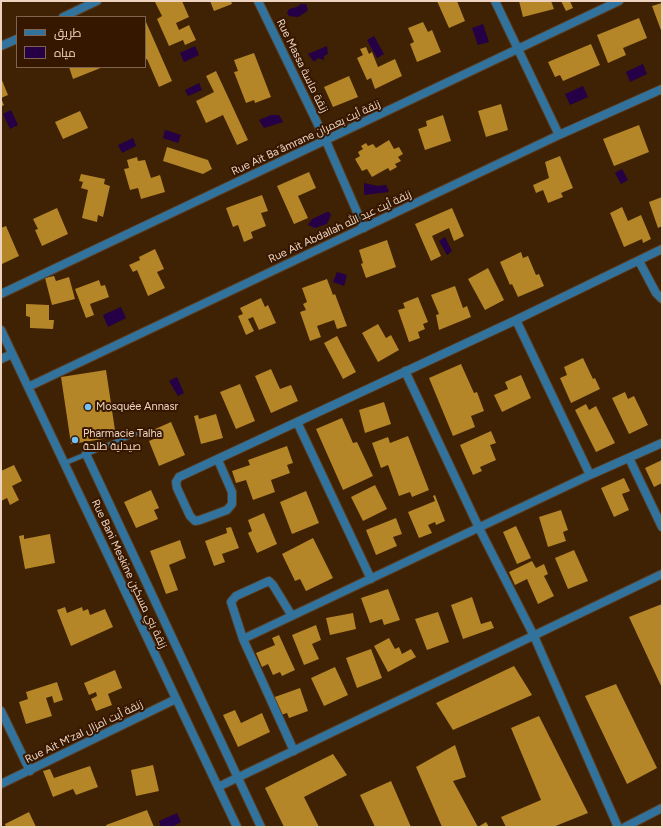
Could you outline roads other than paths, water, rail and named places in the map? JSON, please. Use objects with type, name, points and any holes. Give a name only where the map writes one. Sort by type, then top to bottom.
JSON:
[{"type":"street","points":[[65,16],[97,1]]},
{"type":"street","name":"Rue Massa زنقة ماسة","points":[[258,1],[326,141],[364,228]]},
{"type":"street","points":[[495,1],[559,135]]},
{"type":"street","name":"Rue Ait Ba´âmrane زنقة أيت بعمران","points":[[1,294],[619,1]]},
{"type":"street","points":[[1,46],[16,39]]},
{"type":"street","name":"Rue Ait Abdallah زنقة أيت عبد الله","points":[[28,387],[559,135],[662,89]]},
{"type":"street","points":[[218,460],[232,492],[232,504],[227,510],[200,520],[194,520],[190,516],[178,488],[177,479],[516,320],[662,249]]},
{"type":"street","points":[[639,261],[656,293],[662,299]]},
{"type":"street","points":[[516,320],[590,475]]},
{"type":"street","name":"Rue Bani Meskine زنقة بني مسكين","points":[[1,330],[218,787],[233,826]]},
{"type":"street","points":[[1,359],[12,354]]},
{"type":"street","points":[[405,371],[479,528],[534,636],[618,827]]},
{"type":"street","points":[[297,422],[371,579]]},
{"type":"street","points":[[244,639],[590,475],[662,443]]},
{"type":"street","points":[[86,454],[236,778],[261,827]]},
{"type":"street","points":[[629,458],[662,527]]},
{"type":"street","points":[[218,787],[662,574]]},
{"type":"street","points":[[292,616],[271,582],[265,582],[236,596],[231,602],[244,639],[294,750]]},
{"type":"street","name":"Rue Ait M'zal زنقة أيت امزال","points":[[1,784],[176,699]]},
{"type":"street","points":[[1,711],[30,771]]},
{"type":"street","points":[[625,827],[662,808]]},
{"type":"lane","points":[[64,463],[135,434]]},
{"type":"water","points":[[301,4],[306,4],[308,10],[298,17],[289,16],[287,13],[289,9],[297,7]]},
{"type":"water","points":[[483,24],[489,42],[478,45],[472,28]]},
{"type":"water","points":[[374,36],[384,54],[377,58],[367,40]]},
{"type":"water","points":[[195,46],[199,55],[184,62],[180,53]]},
{"type":"water","points":[[327,46],[328,54],[324,56],[324,60],[318,58],[314,62],[308,54]]},
{"type":"water","points":[[643,64],[647,74],[630,82],[626,72]]},
{"type":"water","points":[[199,83],[202,90],[188,96],[185,90]]},
{"type":"water","points":[[583,86],[588,97],[570,105],[565,94]]},
{"type":"water","points":[[11,110],[18,125],[10,129],[3,114]]},
{"type":"water","points":[[271,115],[279,115],[283,122],[264,128],[259,120]]},
{"type":"water","points":[[165,130],[181,135],[178,143],[163,138]]},
{"type":"water","points":[[133,138],[136,146],[122,153],[118,145]]},
{"type":"water","points":[[622,169],[628,180],[621,184],[615,173]]},
{"type":"water","points":[[364,183],[378,186],[386,185],[389,192],[364,195]]},
{"type":"water","points":[[327,212],[331,215],[327,224],[315,228],[308,225],[312,219]]},
{"type":"water","points":[[445,237],[452,251],[447,255],[439,241]]},
{"type":"water","points":[[337,272],[347,275],[344,286],[333,282]]},
{"type":"water","points":[[121,307],[126,318],[108,327],[103,315]]},
{"type":"water","points":[[177,377],[184,393],[178,396],[169,381]]},
{"type":"water","points":[[177,813],[181,822],[172,827],[161,827],[159,821]]},
{"type":"place","name":"Mosquée Annasr","points":[[88,407]]},
{"type":"place","name":"Pharmacie Talha صيدلية طلحة","points":[[75,440]]}]
